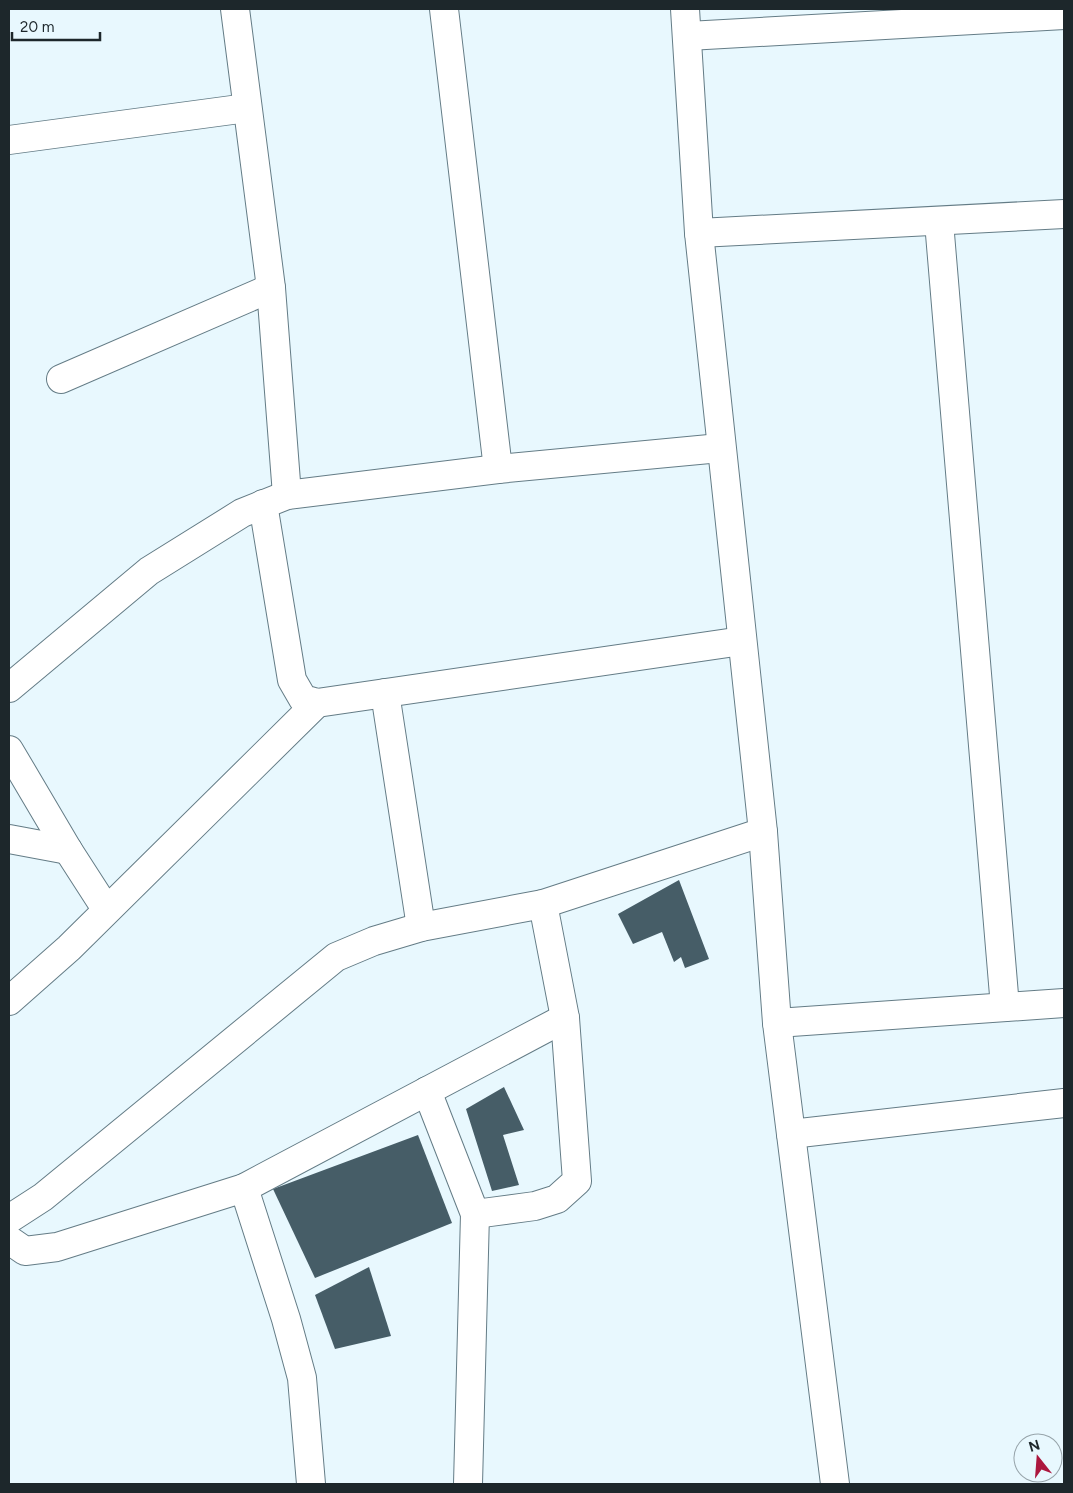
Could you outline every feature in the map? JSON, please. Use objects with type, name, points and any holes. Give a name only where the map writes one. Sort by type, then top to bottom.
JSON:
[{"type":"street","points":[[235,9],[271,288],[275,499],[292,680],[303,699],[317,703],[742,641]]},
{"type":"street","points":[[444,9],[498,469]]},
{"type":"street","points":[[685,9],[699,233],[720,448],[763,832],[777,1023],[836,1484]]},
{"type":"street","points":[[688,36],[1064,15]]},
{"type":"street","points":[[9,140],[247,108]]},
{"type":"street","points":[[699,233],[1064,214]]},
{"type":"street","points":[[939,222],[1005,1006]]},
{"type":"street","points":[[62,379],[271,288]]},
{"type":"street","points":[[9,688],[149,571],[242,513],[275,499],[498,469],[720,448]]},
{"type":"street","points":[[385,693],[421,927]]},
{"type":"street","points":[[9,1001],[69,948],[106,909],[317,703]]},
{"type":"street","points":[[9,750],[68,850],[106,909]]},
{"type":"street","points":[[9,1219],[43,1197],[336,957],[374,941],[421,927],[543,904],[763,832]]},
{"type":"street","points":[[9,839],[68,850]]},
{"type":"street","points":[[475,1214],[536,1206],[557,1199],[577,1181],[565,1018],[543,904]]},
{"type":"street","points":[[777,1023],[1064,1003]]},
{"type":"street","points":[[9,1240],[25,1251],[57,1247],[244,1188],[565,1018]]},
{"type":"street","points":[[427,1091],[475,1214],[468,1484]]},
{"type":"street","points":[[791,1134],[1064,1104]]},
{"type":"street","points":[[244,1188],[286,1319],[302,1378],[310,1484]]},
{"type":"building","points":[[679,880],[709,959],[685,968],[681,957],[674,962],[662,932],[633,944],[618,914]]},
{"type":"building","points":[[504,1087],[524,1130],[503,1135],[519,1185],[492,1191],[466,1109]]},
{"type":"building","points":[[418,1135],[452,1223],[315,1278],[273,1189]]},
{"type":"building","points":[[369,1267],[391,1336],[335,1349],[315,1295]]}]
